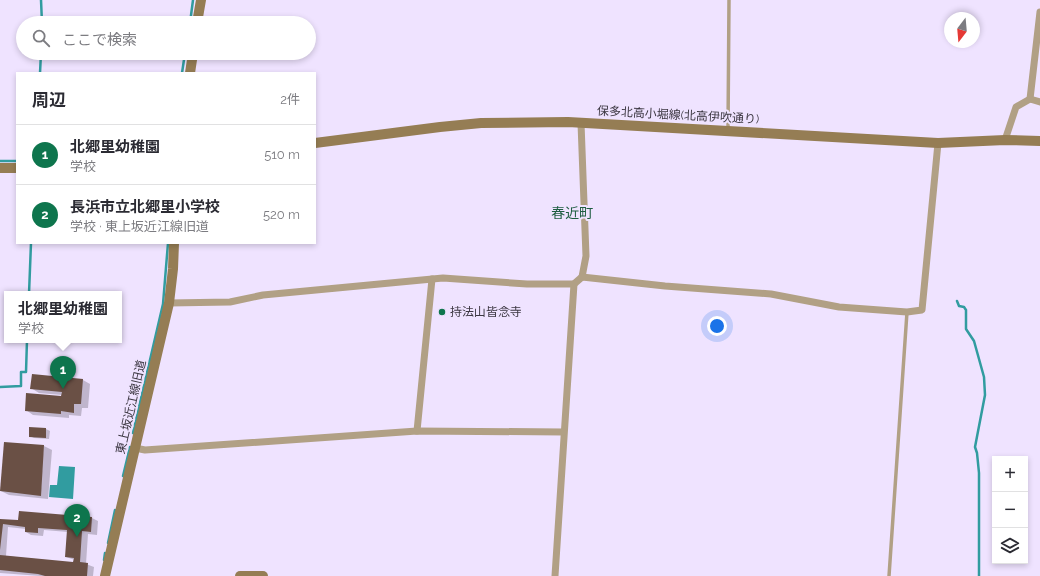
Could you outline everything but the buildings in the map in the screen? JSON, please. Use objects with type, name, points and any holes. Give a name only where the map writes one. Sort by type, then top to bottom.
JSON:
[{"type":"street","points":[[198,16],[201,0]]},
{"type":"street","points":[[1030,99],[1040,12]]},
{"type":"street","points":[[190,72],[192,60]]},
{"type":"street","points":[[1005,140],[1016,107],[1030,99],[1040,102]]},
{"type":"street","points":[[169,303],[230,302],[263,295],[432,279],[574,284],[582,277],[586,256],[581,123]]},
{"type":"street","name":"保多北高小堀線(北高伊吹通り)","points":[[316,143],[440,126],[581,123],[938,142],[1005,140],[1040,141]]},
{"type":"street","points":[[582,277],[665,286],[765,293],[839,307],[907,312],[922,310],[938,142]]},
{"type":"street","points":[[0,168],[16,168]]},
{"type":"street","name":"東上坂近江線旧道","points":[[105,576],[169,303],[174,244]]},
{"type":"street","points":[[417,431],[432,279]]},
{"type":"street","points":[[554,576],[574,284]]},
{"type":"street","points":[[135,448],[145,450],[417,431],[563,432]]},
{"type":"street","points":[[240,576],[263,576]]},
{"type":"lane","points":[[728,131],[729,0]]},
{"type":"lane","points":[[889,576],[907,312]]},
{"type":"shaded area","points":[[59,466],[75,467],[73,499],[49,497],[50,485],[57,485]]},
{"type":"waterway","points":[[41,0],[42,16]]},
{"type":"waterway","points":[[191,16],[193,0]]},
{"type":"waterway","points":[[40,72],[41,60]]},
{"type":"waterway","points":[[182,72],[184,60]]},
{"type":"waterway","points":[[0,161],[16,161]]},
{"type":"waterway","points":[[29,291],[31,244]]},
{"type":"waterway","points":[[133,433],[163,304],[168,244]]},
{"type":"waterway","points":[[957,301],[959,306],[964,307],[966,310],[966,329],[974,341],[984,377],[985,395],[975,447],[979,473],[979,576]]},
{"type":"waterway","points":[[0,387],[21,386],[21,372],[26,372],[27,343]]},
{"type":"waterway","points":[[123,476],[130,447]]},
{"type":"waterway","points":[[108,543],[115,510]]},
{"type":"waterway","points":[[104,560],[105,553]]},
{"type":"place","name":"持法山皆念寺","points":[[442,312]]},
{"type":"place","name":"北郷里幼稚園","points":[[63,389]]},
{"type":"place","name":"長浜市立北郷里小学校","points":[[77,537]]},
{"type":"district","name":"春近町","points":[[572,213]]}]
